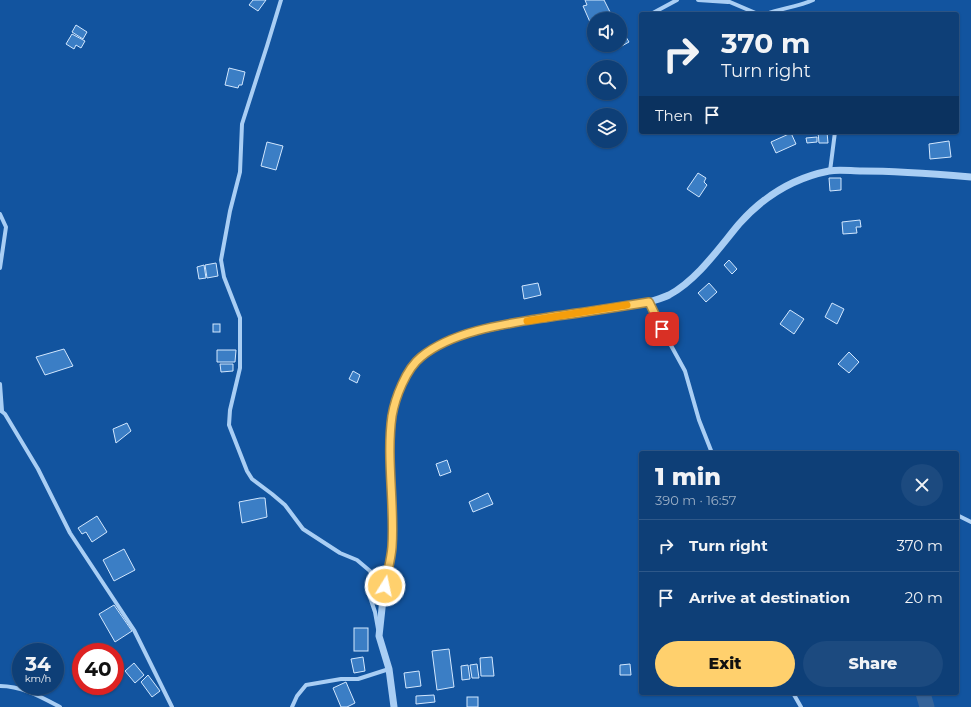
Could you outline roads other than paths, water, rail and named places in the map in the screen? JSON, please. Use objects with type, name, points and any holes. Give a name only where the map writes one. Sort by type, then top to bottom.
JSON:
[{"type":"street","points":[[281,0],[242,124],[240,172],[228,217],[221,260],[224,277],[240,318],[240,368],[228,425],[238,446],[247,471],[252,479],[285,505],[303,529],[340,553],[357,560],[370,571],[372,578],[370,594],[379,636],[389,669],[394,707]]},
{"type":"street","points":[[655,12],[678,0]]},
{"type":"street","points":[[698,0],[730,3]]},
{"type":"street","points":[[725,0],[753,12]]},
{"type":"street","points":[[771,12],[805,4],[813,0]]},
{"type":"street","points":[[830,171],[835,134]]},
{"type":"street","points":[[379,636],[383,599],[392,547],[390,442],[392,416],[397,397],[406,376],[419,358],[440,344],[467,333],[526,321],[649,302],[668,295],[685,284],[710,259],[748,214],[765,199],[778,190],[812,175],[830,171],[880,171],[971,177]]},
{"type":"street","points":[[0,214],[6,227],[0,268]]},
{"type":"street","points":[[649,302],[685,371],[699,420],[711,451]]},
{"type":"street","points":[[0,384],[1,411],[5,414],[38,469],[70,533],[134,630],[172,707]]},
{"type":"street","points":[[959,516],[971,522]]},
{"type":"street","points":[[292,707],[297,696],[306,685],[341,679],[358,679],[389,669]]},
{"type":"street","points":[[0,686],[21,688],[60,707]]},
{"type":"street","points":[[794,695],[801,707]]},
{"type":"waterway","points":[[924,695],[927,707]]}]
